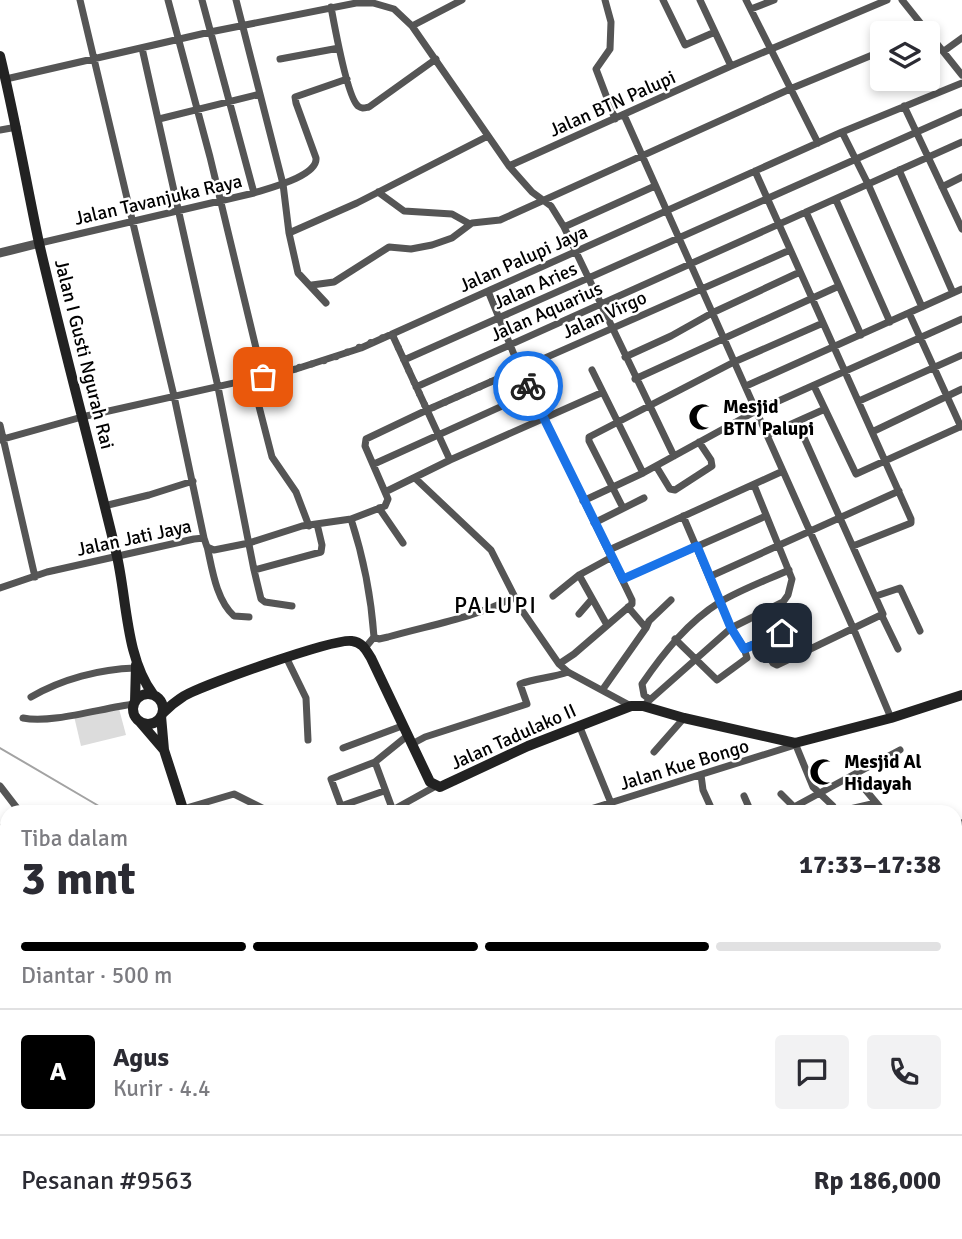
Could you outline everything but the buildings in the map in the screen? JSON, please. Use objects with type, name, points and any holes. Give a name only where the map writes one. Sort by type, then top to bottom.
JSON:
[{"type":"main road","name":"Jalan I Gusti Ngurah Rai","points":[[0,56],[40,243],[117,556],[136,665],[134,703]]},
{"type":"main road","points":[[140,722],[154,723],[185,695],[286,657],[345,641],[357,642],[365,648]]},
{"type":"main road","name":"Jalan Tadulako II","points":[[365,648],[430,782],[436,786],[444,786],[579,725],[646,703],[684,718],[795,744]]},
{"type":"main road","name":"Jalan I Gusti Ngurah Rai","points":[[136,665],[154,695]]},
{"type":"main road","points":[[164,750],[134,715],[134,703],[141,695],[185,695]]},
{"type":"main road","points":[[154,695],[163,705],[164,750],[182,805]]},
{"type":"main road","points":[[795,744],[962,695]]},
{"type":"street","points":[[80,0],[174,396],[205,541],[226,607],[234,616],[250,617]]},
{"type":"street","points":[[168,0],[198,110],[263,377]]},
{"type":"street","points":[[202,0],[254,193]]},
{"type":"street","points":[[236,0],[283,184],[289,233],[298,273],[326,303]]},
{"type":"street","points":[[412,26],[449,3],[462,0]]},
{"type":"street","points":[[606,0],[611,22],[610,49],[596,69],[615,119]]},
{"type":"street","points":[[663,0],[685,45],[715,32]]},
{"type":"street","points":[[700,0],[731,66]]},
{"type":"street","points":[[746,0],[818,143]]},
{"type":"street","points":[[751,9],[774,0]]},
{"type":"street","name":"Jalan BTN Palupi","points":[[509,166],[731,66],[887,0]]},
{"type":"street","points":[[902,0],[918,21]]},
{"type":"street","points":[[6,79],[94,57],[356,1],[394,9],[412,26],[509,166],[532,192],[551,206],[590,278],[635,379],[674,456]]},
{"type":"street","points":[[331,6],[339,48],[356,105],[366,108],[436,60]]},
{"type":"street","points":[[944,51],[962,38]]},
{"type":"street","points":[[940,47],[962,75]]},
{"type":"street","points":[[142,48],[218,387],[261,599],[292,606]]},
{"type":"street","points":[[281,60],[339,48]]},
{"type":"street","points":[[312,285],[331,284],[388,247],[411,249],[432,245],[452,238],[470,224],[494,222],[870,56]]},
{"type":"street","name":"Jalan Tavanjuka Raya","points":[[40,243],[254,193],[283,184],[313,169],[317,163],[295,97],[347,79]]},
{"type":"street","name":"Jalan Palupi Jaya","points":[[2,439],[82,417],[263,377],[330,359],[392,334],[842,132],[962,83]]},
{"type":"street","points":[[159,119],[260,94]]},
{"type":"street","points":[[904,106],[942,187],[959,213],[962,229]]},
{"type":"street","name":"Jalan Aries","points":[[404,360],[962,112]]},
{"type":"street","points":[[624,115],[891,718]]},
{"type":"street","points":[[0,130],[17,127]]},
{"type":"street","points":[[842,132],[922,307]]},
{"type":"street","points":[[289,233],[378,192],[488,136]]},
{"type":"street","name":"Jalan Aquarius","points":[[416,387],[962,142]]},
{"type":"street","points":[[899,170],[953,293]]},
{"type":"street","points":[[755,171],[911,522],[853,546]]},
{"type":"street","points":[[942,187],[962,177]]},
{"type":"street","points":[[564,227],[655,186]]},
{"type":"street","points":[[378,192],[404,211],[452,215],[470,224]]},
{"type":"street","points":[[836,200],[890,322]]},
{"type":"street","points":[[806,212],[861,335]]},
{"type":"street","points":[[0,253],[40,243]]},
{"type":"street","name":"Jalan Virgo","points":[[385,492],[365,446],[366,439],[612,327],[790,250]]},
{"type":"street","points":[[625,357],[800,272]]},
{"type":"street","points":[[635,379],[839,286]]},
{"type":"street","points":[[746,386],[962,289]]},
{"type":"street","points":[[488,291],[531,393],[632,600],[628,607],[559,664]]},
{"type":"street","points":[[814,386],[855,473],[961,427],[909,313]]},
{"type":"street","points":[[583,501],[643,473],[756,411],[962,319]]},
{"type":"street","points":[[623,508],[589,439],[734,362],[823,323]]},
{"type":"street","points":[[392,334],[450,460]]},
{"type":"street","points":[[859,401],[962,355]]},
{"type":"street","points":[[592,370],[601,393],[643,473]]},
{"type":"street","points":[[252,379],[272,457],[296,492],[322,545],[321,552],[254,570]]},
{"type":"street","points":[[872,432],[962,389]]},
{"type":"street","points":[[374,464],[531,393]]},
{"type":"street","points":[[365,648],[374,637],[369,582],[351,519],[388,502],[385,492],[601,393]]},
{"type":"street","points":[[767,435],[825,409]]},
{"type":"street","points":[[797,422],[898,649]]},
{"type":"street","points":[[0,425],[35,577]]},
{"type":"street","points":[[656,466],[670,489],[675,490],[712,466],[699,442]]},
{"type":"street","points":[[553,596],[611,554],[683,516],[783,471]]},
{"type":"street","points":[[416,479],[485,543],[542,643],[559,664],[568,672],[631,706]]},
{"type":"street","points":[[104,506],[193,481]]},
{"type":"street","points":[[754,485],[789,570],[791,588],[783,602],[731,628],[646,703],[642,684],[676,639],[720,602],[789,570]]},
{"type":"street","points":[[711,576],[899,491]]},
{"type":"street","points":[[594,523],[644,498]]},
{"type":"street","points":[[379,508],[404,543]]},
{"type":"street","points":[[676,639],[717,680],[747,657],[731,628],[711,576],[683,516]]},
{"type":"street","points":[[623,579],[766,516]]},
{"type":"street","name":"Jalan Jati Jaya","points":[[0,588],[117,556],[205,541],[214,550],[313,525],[351,519]]},
{"type":"street","points":[[579,575],[607,625]]},
{"type":"street","points":[[876,596],[900,588],[920,631]]},
{"type":"street","points":[[374,637],[379,639],[469,615],[514,597]]},
{"type":"street","points":[[579,614],[592,599]]},
{"type":"street","points":[[603,690],[649,621],[671,600]]},
{"type":"street","points":[[628,607],[646,628]]},
{"type":"street","points":[[760,643],[777,665],[882,616]]},
{"type":"street","points":[[744,649],[805,622]]},
{"type":"street","points":[[286,657],[306,698],[308,740]]},
{"type":"street","points":[[31,697],[90,674],[136,665]]},
{"type":"street","points":[[343,748],[407,735],[425,737],[527,704],[520,684],[568,672]]},
{"type":"street","points":[[23,718],[40,721],[134,703]]},
{"type":"street","points":[[654,752],[684,718]]},
{"type":"street","points":[[579,725],[611,803]]},
{"type":"street","points":[[341,805],[330,779],[374,762],[407,735]]},
{"type":"street","points":[[795,744],[809,779],[832,805]]},
{"type":"street","name":"Jalan Kue Bongo","points":[[604,805],[795,744]]},
{"type":"street","points":[[798,805],[900,750]]},
{"type":"street","points":[[374,762],[389,805]]},
{"type":"street","points":[[701,775],[703,790],[710,805]]},
{"type":"street","points":[[853,775],[876,803],[867,805]]},
{"type":"street","points":[[0,786],[15,805]]},
{"type":"street","points":[[400,805],[436,786]]},
{"type":"street","points":[[344,805],[384,791]]},
{"type":"street","points":[[781,793],[792,805]]},
{"type":"street","points":[[200,805],[234,794],[256,805]]},
{"type":"street","points":[[744,796],[748,805]]},
{"type":"shaded area","points":[[118,705],[126,735],[81,746],[74,716]]},
{"type":"waterway","points":[[0,748],[97,805]]},
{"type":"way so far","points":[[263,377],[330,359],[392,334],[427,410],[520,369],[528,386]]},
{"type":"place","name":"Mesjid BTN Palupi","points":[[702,417]]},
{"type":"place","name":"Mesjid Al Hidayah","points":[[823,772]]},
{"type":"district","name":"PALUPI","points":[[496,605]]},
{"type":"route","points":[[528,386],[623,579],[697,546],[731,628],[744,649],[782,633]]}]
